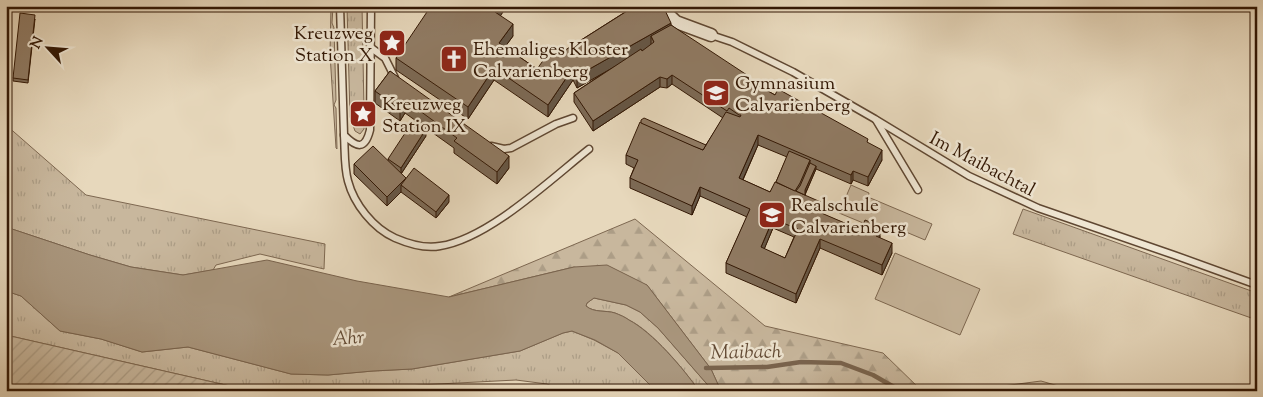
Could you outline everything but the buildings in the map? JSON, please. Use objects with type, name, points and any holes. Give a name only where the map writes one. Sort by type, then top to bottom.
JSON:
[{"type":"street","points":[[659,6],[676,22],[710,35]]},
{"type":"lane","points":[[340,6],[344,135],[348,180],[356,200],[367,216],[389,235],[411,245],[439,247],[474,235],[506,215],[589,149]]},
{"type":"lane","points":[[344,135],[353,144],[359,145],[364,144],[367,140],[370,130],[371,6]]},
{"type":"lane","name":"Im Maibachtal","points":[[710,35],[732,42],[773,61],[875,119],[969,176],[1038,208],[1257,285]]},
{"type":"lane","points":[[370,47],[385,58],[394,77],[401,82]]},
{"type":"lane","points":[[486,143],[498,148],[511,148],[556,124],[573,118]]},
{"type":"lane","points":[[875,119],[918,190]]},
{"type":"green space","points":[[331,6],[333,6],[332,23],[334,28],[336,100],[334,105],[336,108],[337,149],[330,54]]},
{"type":"green space","points":[[347,6],[362,6],[364,110],[362,113],[364,129],[360,134],[355,131],[350,117]]},
{"type":"green space","points":[[6,125],[86,195],[325,244],[324,269],[260,254],[216,265],[213,270],[183,275],[131,267],[6,227]]},
{"type":"green space","points":[[851,185],[869,193],[868,197],[932,224],[925,240],[887,224],[884,228],[870,222],[868,225],[839,213]]},
{"type":"green space","points":[[1023,209],[1257,293],[1257,320],[1013,234]]},
{"type":"green space","points":[[635,219],[765,326],[883,353],[922,391],[721,391],[711,369],[647,285],[574,267],[449,297]]},
{"type":"green space","points":[[895,253],[980,289],[960,335],[875,299]]},
{"type":"green space","points":[[6,291],[21,296],[60,331],[101,339],[142,352],[188,347],[291,374],[328,375],[412,369],[520,351],[572,331],[618,353],[656,391],[563,391],[547,384],[516,380],[419,385],[362,391],[252,391],[6,335]]},
{"type":"green space","points":[[594,298],[626,305],[640,312],[658,328],[713,391],[699,391],[667,351],[638,325],[615,313],[593,310],[586,306]]},
{"type":"green space","points":[[6,335],[252,391],[6,391]]},
{"type":"green space","points":[[1041,381],[1076,391],[965,391]]},
{"type":"water","name":"Ahr","points":[[6,227],[131,267],[183,275],[267,260],[357,281],[449,297],[574,267],[607,265],[647,285],[711,369],[721,391],[713,391],[658,328],[640,312],[626,305],[594,298],[586,306],[593,310],[615,313],[648,333],[685,372],[699,391],[656,391],[618,353],[595,340],[572,331],[520,351],[412,369],[328,375],[291,374],[188,347],[142,352],[101,339],[60,331],[21,296],[6,291]]},
{"type":"waterway","name":"Maibach","points":[[706,368],[767,367],[801,362],[841,363],[873,375],[901,391]]},
{"type":"place","name":"Kreuzweg Station X","points":[[392,43]]},
{"type":"place","name":"Ehemaliges Kloster Calvarienberg","points":[[454,59]]},
{"type":"place","name":"Gymnasium Calvarienberg","points":[[716,93]]},
{"type":"place","name":"Kreuzweg Station IX","points":[[363,114]]},
{"type":"place","name":"Realschule Calvarienberg","points":[[772,215]]}]
